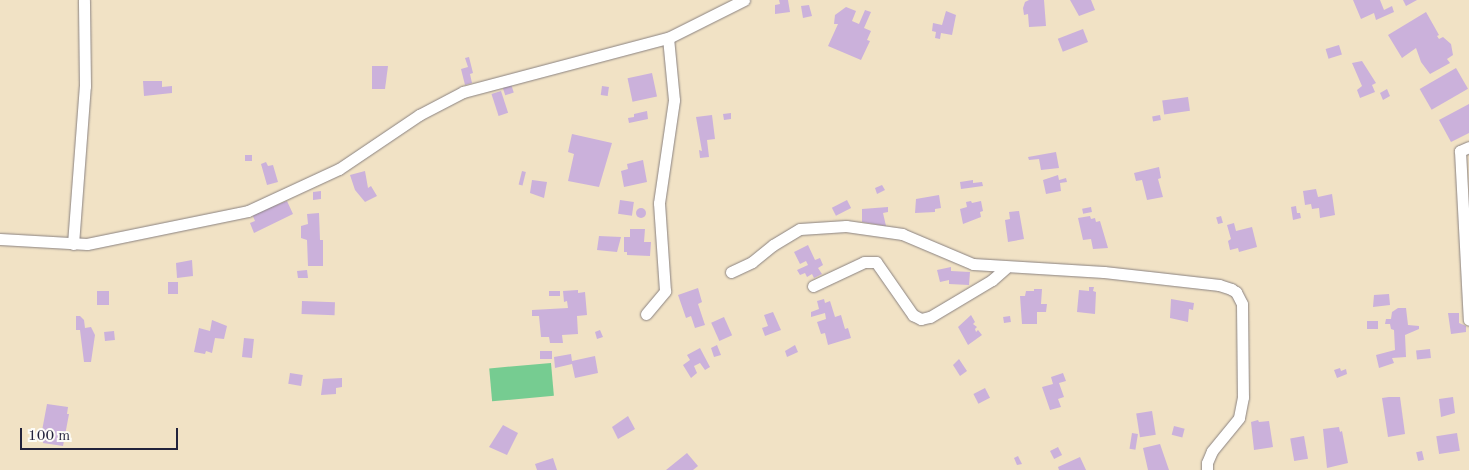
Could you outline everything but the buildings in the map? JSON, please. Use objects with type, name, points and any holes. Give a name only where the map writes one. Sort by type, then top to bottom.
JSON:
[{"type":"street","points":[[73,244],[85,86],[84,0]]},
{"type":"street","points":[[0,239],[87,244],[248,211],[339,169],[419,116],[463,92],[668,38],[744,0]]},
{"type":"street","points":[[646,314],[665,291],[659,203],[674,100],[668,38]]},
{"type":"street","points":[[1465,149],[1469,320]]},
{"type":"street","points":[[731,272],[752,262],[773,245],[800,229],[846,226],[902,234],[972,264],[1006,268],[1104,272],[1219,285],[1236,292],[1240,298],[1243,319],[1243,397],[1239,418],[1212,451],[1207,463],[1207,470]]},
{"type":"street","points":[[813,286],[864,262],[876,262],[913,315],[921,319],[930,317],[992,280],[1006,268]]},
{"type":"green space","points":[[551,363],[554,396],[492,401],[489,368]]}]
